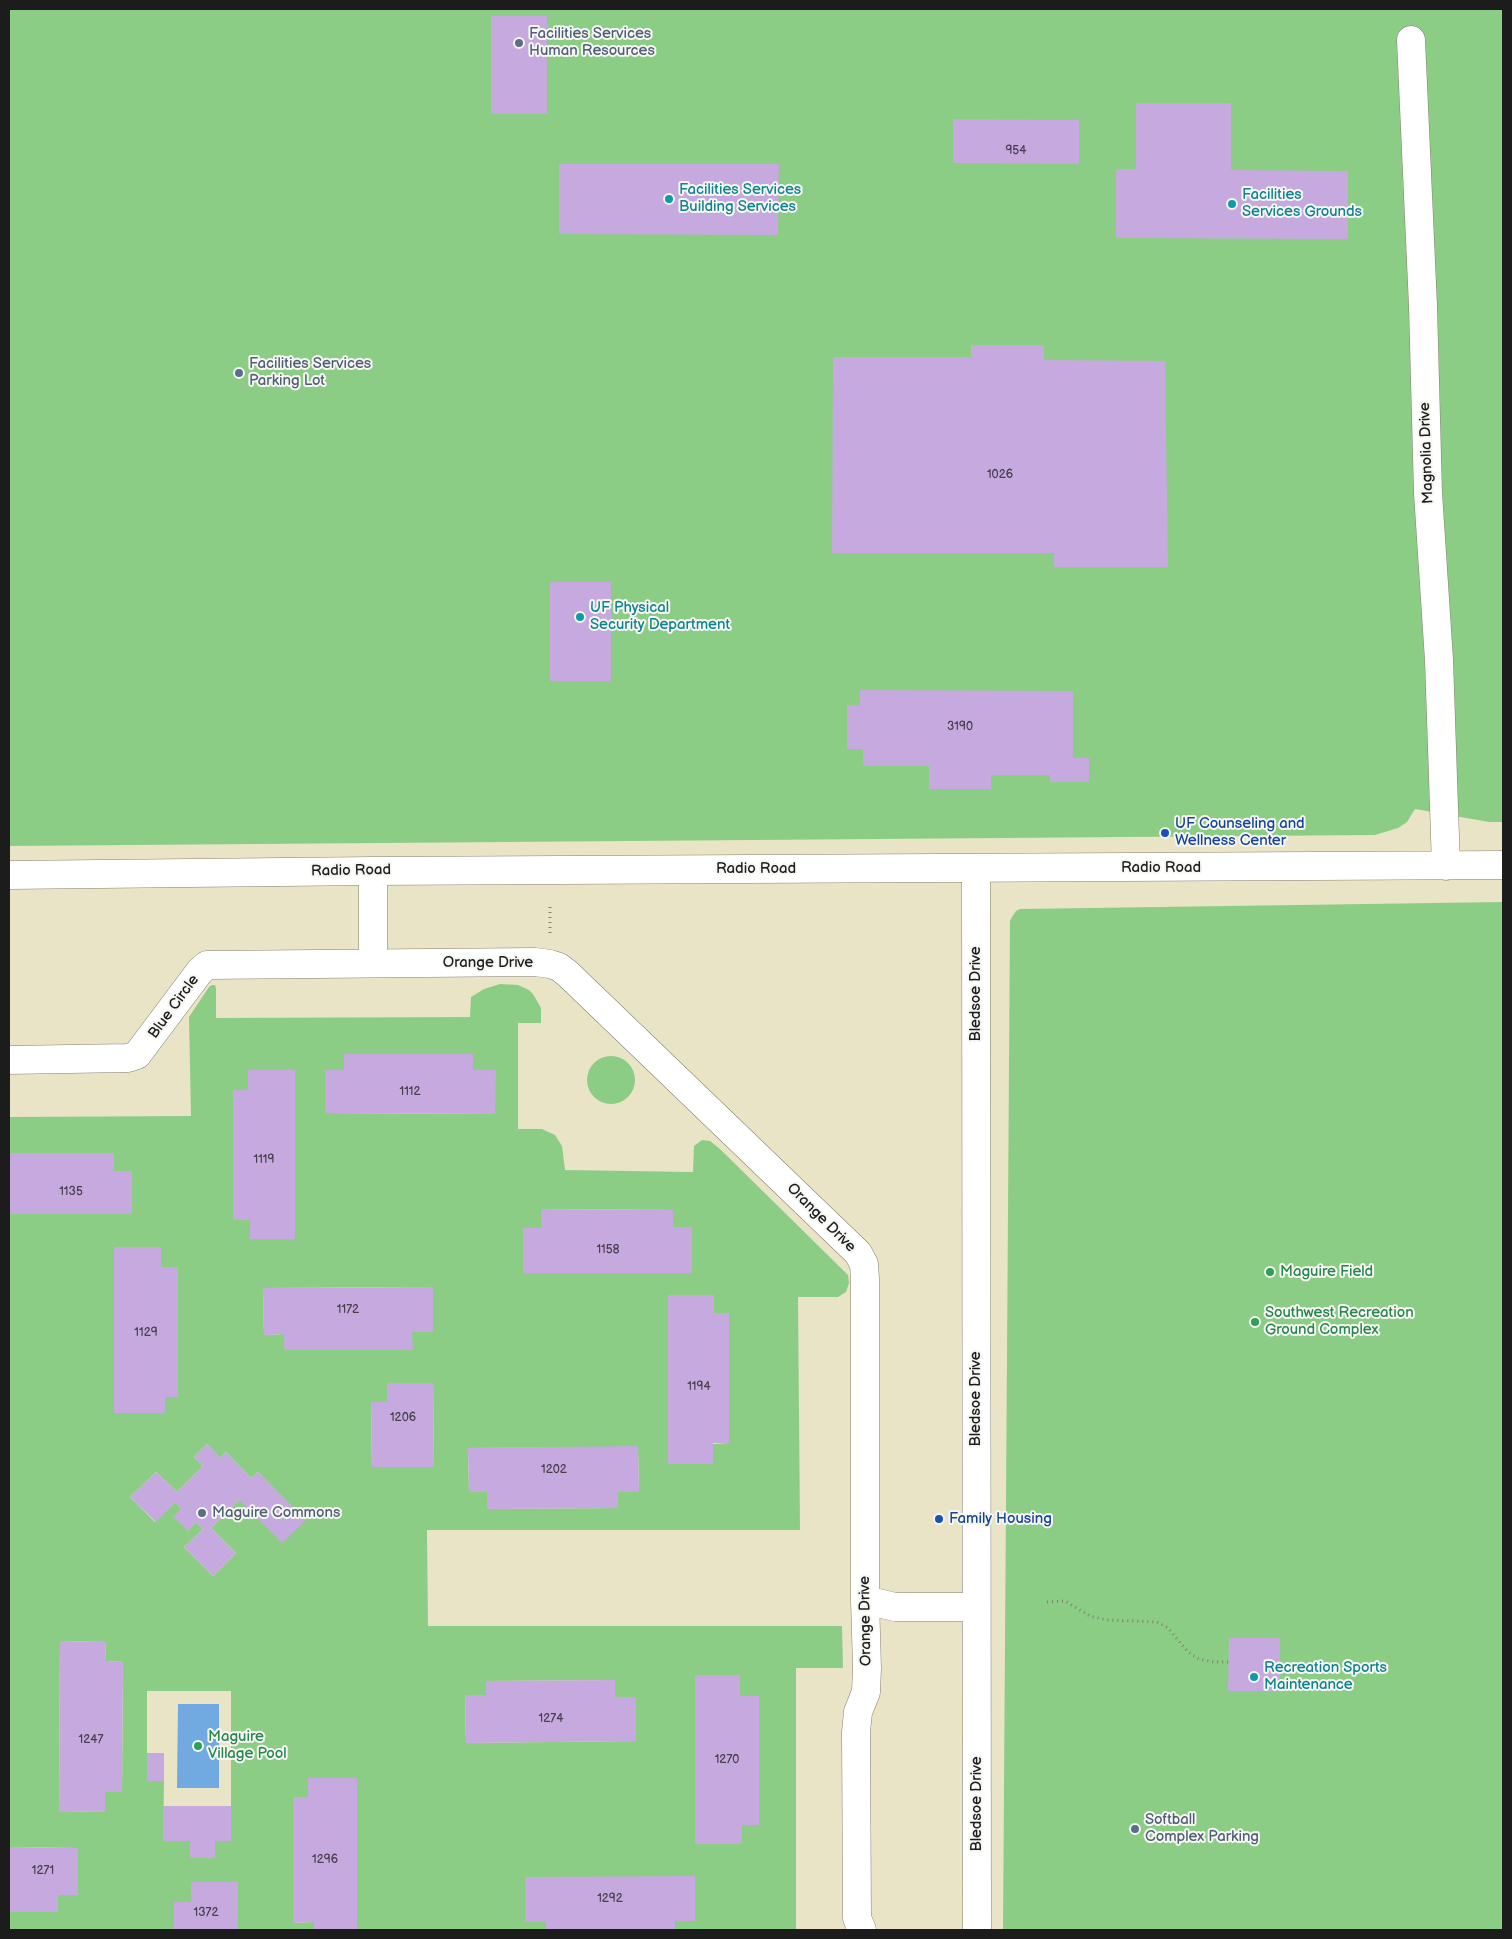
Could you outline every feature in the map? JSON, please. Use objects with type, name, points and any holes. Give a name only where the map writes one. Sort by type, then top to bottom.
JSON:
[{"type":"street","name":"Magnolia Drive","points":[[1411,40],[1423,306],[1428,493],[1439,660],[1446,866]]},
{"type":"street","name":"Radio Road","points":[[9,875],[373,871],[1503,865]]},
{"type":"street","name":"Bledsoe Drive","points":[[976,868],[977,1930]]},
{"type":"street","points":[[373,871],[373,963]]},
{"type":"street","name":"Orange Drive","points":[[373,963],[535,962],[559,967],[692,1091],[858,1253],[864,1264],[866,1692],[858,1712],[856,1732],[857,1918],[862,1930]]},
{"type":"street","name":"Blue Circle","points":[[9,1060],[128,1058],[137,1055],[200,971],[207,965],[373,963]]},
{"type":"street","points":[[865,1600],[895,1607],[976,1607]]},
{"type":"path","points":[[1047,1602],[1065,1601],[1090,1616],[1106,1620],[1157,1622],[1168,1628],[1188,1652],[1199,1659],[1229,1662]]},
{"type":"green space","points":[[9,9],[1503,9],[1503,822],[1489,822],[1415,809],[1407,822],[1398,828],[1375,835],[9,846]]},
{"type":"green space","name":"Southwest Recreation Ground Complex","points":[[1503,902],[1503,1930],[1003,1930],[1010,921],[1016,911],[1020,909]]},
{"type":"green space","points":[[500,984],[518,985],[533,994],[541,1008],[541,1023],[518,1023],[518,1129],[542,1129],[555,1135],[562,1146],[565,1170],[693,1172],[694,1146],[702,1140],[710,1141],[848,1275],[849,1283],[846,1292],[838,1297],[798,1297],[800,1530],[427,1530],[428,1626],[842,1626],[843,1668],[796,1668],[796,1930],[675,1930],[675,1921],[546,1922],[546,1930],[357,1930],[356,1778],[308,1778],[308,1797],[294,1923],[314,1922],[314,1930],[238,1930],[238,1883],[191,1882],[191,1902],[174,1902],[174,1930],[9,1930],[9,1912],[58,1912],[58,1895],[78,1895],[78,1848],[9,1847],[9,1214],[132,1214],[132,1171],[114,1171],[113,1153],[9,1153],[9,1117],[191,1116],[189,1017],[212,985],[215,985],[216,988],[216,1018],[470,1017],[471,997],[484,989]],"holes":[[[345,1054],[473,1054],[473,1070],[495,1071],[495,1114],[325,1113],[325,1070],[344,1070]],[[295,1071],[295,1238],[250,1239],[250,1220],[233,1219],[233,1090],[248,1090]],[[542,1209],[673,1210],[673,1227],[692,1227],[692,1273],[523,1228],[541,1228]],[[114,1247],[161,1247],[161,1267],[178,1267],[178,1396],[165,1397],[165,1413],[114,1413]],[[433,1287],[433,1332],[412,1332],[412,1350],[284,1350],[284,1334],[264,1335],[263,1288]],[[668,1295],[714,1313],[729,1313],[729,1443],[713,1444],[713,1464],[668,1464]],[[387,1383],[433,1383],[434,1467],[372,1467],[371,1402],[387,1402]],[[207,1444],[220,1458],[226,1452],[251,1478],[258,1472],[305,1520],[239,1500],[211,1528],[236,1553],[213,1576],[184,1547],[203,1529],[196,1522],[188,1531],[181,1509],[175,1502],[155,1522],[130,1497],[156,1472],[177,1492],[203,1466],[194,1457]],[[638,1447],[639,1492],[618,1492],[618,1508],[488,1509],[487,1492],[469,1492],[468,1448]],[[60,1641],[106,1642],[105,1661],[123,1662],[122,1792],[105,1792],[105,1812],[59,1811]],[[615,1680],[615,1697],[636,1697],[636,1741],[466,1743],[465,1695],[486,1695],[486,1681]],[[147,1691],[231,1691],[231,1841],[215,1841],[190,1858],[190,1841],[163,1841],[164,1781],[147,1780]],[[740,1696],[759,1696],[759,1824],[742,1825]]]},
{"type":"green space","points":[[606,1056],[616,1056],[628,1063],[635,1075],[635,1085],[628,1097],[616,1104],[606,1104],[598,1100],[591,1093],[587,1085],[587,1075],[591,1067],[598,1060]]},
{"type":"water","name":"Maguire Village Pool","points":[[178,1704],[219,1704],[219,1788],[177,1788]]},
{"type":"building","name":"Facilities Services Human Resources","points":[[491,16],[547,16],[547,114],[491,114]]},
{"type":"building","name":"Facilities Services Grounds","points":[[1136,103],[1231,103],[1231,170],[1348,171],[1348,239],[1116,238],[1116,169],[1136,169]]},
{"type":"building","points":[[953,119],[1079,120],[1079,164],[953,163]]},
{"type":"building","name":"Facilities Services Building Services","points":[[559,164],[779,164],[778,235],[559,234]]},
{"type":"building","points":[[971,345],[1044,345],[1044,360],[1165,361],[1168,567],[1054,567],[1054,553],[832,553],[833,357],[971,357]]},
{"type":"building","name":"UF Physical Security Department","points":[[550,582],[611,582],[611,681],[550,681]]},
{"type":"building","points":[[860,690],[1073,691],[1073,758],[1089,758],[1089,782],[1050,782],[1050,775],[991,775],[991,789],[929,789],[929,766],[863,766],[863,749],[847,749],[847,705],[860,706]]},
{"type":"building","points":[[344,1054],[473,1054],[473,1070],[496,1070],[495,1114],[325,1113],[325,1070],[344,1070]]},
{"type":"building","points":[[248,1070],[295,1070],[295,1239],[250,1239],[250,1220],[233,1220],[233,1090],[248,1090]]},
{"type":"building","points":[[9,1153],[114,1153],[114,1171],[132,1171],[132,1214],[9,1214]]},
{"type":"building","points":[[541,1209],[673,1210],[673,1227],[692,1227],[692,1273],[523,1273],[523,1228],[541,1228]]},
{"type":"building","points":[[114,1247],[161,1247],[161,1267],[178,1267],[178,1397],[165,1397],[165,1413],[114,1413]]},
{"type":"building","points":[[433,1287],[433,1332],[412,1332],[413,1350],[284,1350],[284,1334],[264,1335],[263,1288]]},
{"type":"building","points":[[668,1295],[714,1295],[714,1313],[729,1313],[729,1443],[713,1443],[713,1464],[668,1464]]},
{"type":"building","points":[[387,1383],[433,1383],[434,1467],[372,1467],[371,1402],[387,1402]]},
{"type":"building","name":"Maguire Commons","points":[[207,1444],[220,1458],[226,1452],[251,1478],[258,1472],[306,1520],[282,1543],[239,1500],[211,1528],[236,1553],[213,1576],[184,1547],[203,1529],[196,1522],[188,1531],[173,1517],[181,1509],[175,1502],[156,1522],[130,1497],[156,1472],[177,1492],[203,1466],[194,1457]]},
{"type":"building","points":[[638,1446],[639,1492],[618,1492],[618,1508],[487,1509],[487,1492],[469,1492],[468,1448]]},
{"type":"building","name":"Recreation Sports Maintenance","points":[[1229,1638],[1280,1638],[1280,1691],[1228,1691]]},
{"type":"building","points":[[60,1641],[106,1642],[105,1661],[123,1662],[122,1792],[105,1792],[105,1812],[59,1811]]},
{"type":"building","points":[[695,1675],[740,1675],[740,1696],[759,1696],[759,1825],[742,1825],[742,1844],[695,1844]]},
{"type":"building","points":[[615,1680],[615,1697],[636,1697],[636,1741],[466,1743],[465,1695],[486,1695],[486,1681]]},
{"type":"building","points":[[147,1753],[164,1753],[164,1781],[147,1781]]},
{"type":"building","points":[[308,1778],[357,1778],[357,1930],[314,1930],[314,1922],[293,1923],[293,1797],[308,1797]]},
{"type":"building","points":[[163,1806],[231,1806],[231,1841],[215,1841],[215,1858],[190,1858],[190,1841],[163,1841]]},
{"type":"building","points":[[9,1847],[78,1848],[78,1895],[58,1895],[58,1912],[9,1912]]},
{"type":"building","points":[[695,1876],[695,1921],[675,1921],[675,1930],[546,1930],[546,1922],[525,1922],[525,1877]]},
{"type":"building","points":[[191,1882],[238,1882],[238,1930],[174,1930],[174,1902],[191,1902]]},
{"type":"place","name":"Facilities Services Human Resources","points":[[519,43]]},
{"type":"place","name":"Facilities Services Building Services","points":[[669,199]]},
{"type":"place","name":"Facilities Services Grounds","points":[[1232,204]]},
{"type":"place","name":"Facilities Services Parking Lot","points":[[239,373]]},
{"type":"place","name":"UF Physical Security Department","points":[[580,617]]},
{"type":"place","name":"UF Counseling and Wellness Center","points":[[1165,833]]},
{"type":"place","name":"Maguire Field","points":[[1270,1272]]},
{"type":"place","name":"Southwest Recreation Ground Complex","points":[[1255,1322]]},
{"type":"place","name":"Maguire Commons","points":[[202,1513]]},
{"type":"place","name":"Family Housing","points":[[939,1519]]},
{"type":"place","name":"Recreation Sports Maintenance","points":[[1254,1677]]},
{"type":"place","name":"Maguire Village Pool","points":[[198,1746]]},
{"type":"place","name":"Softball Complex Parking","points":[[1135,1829]]}]
